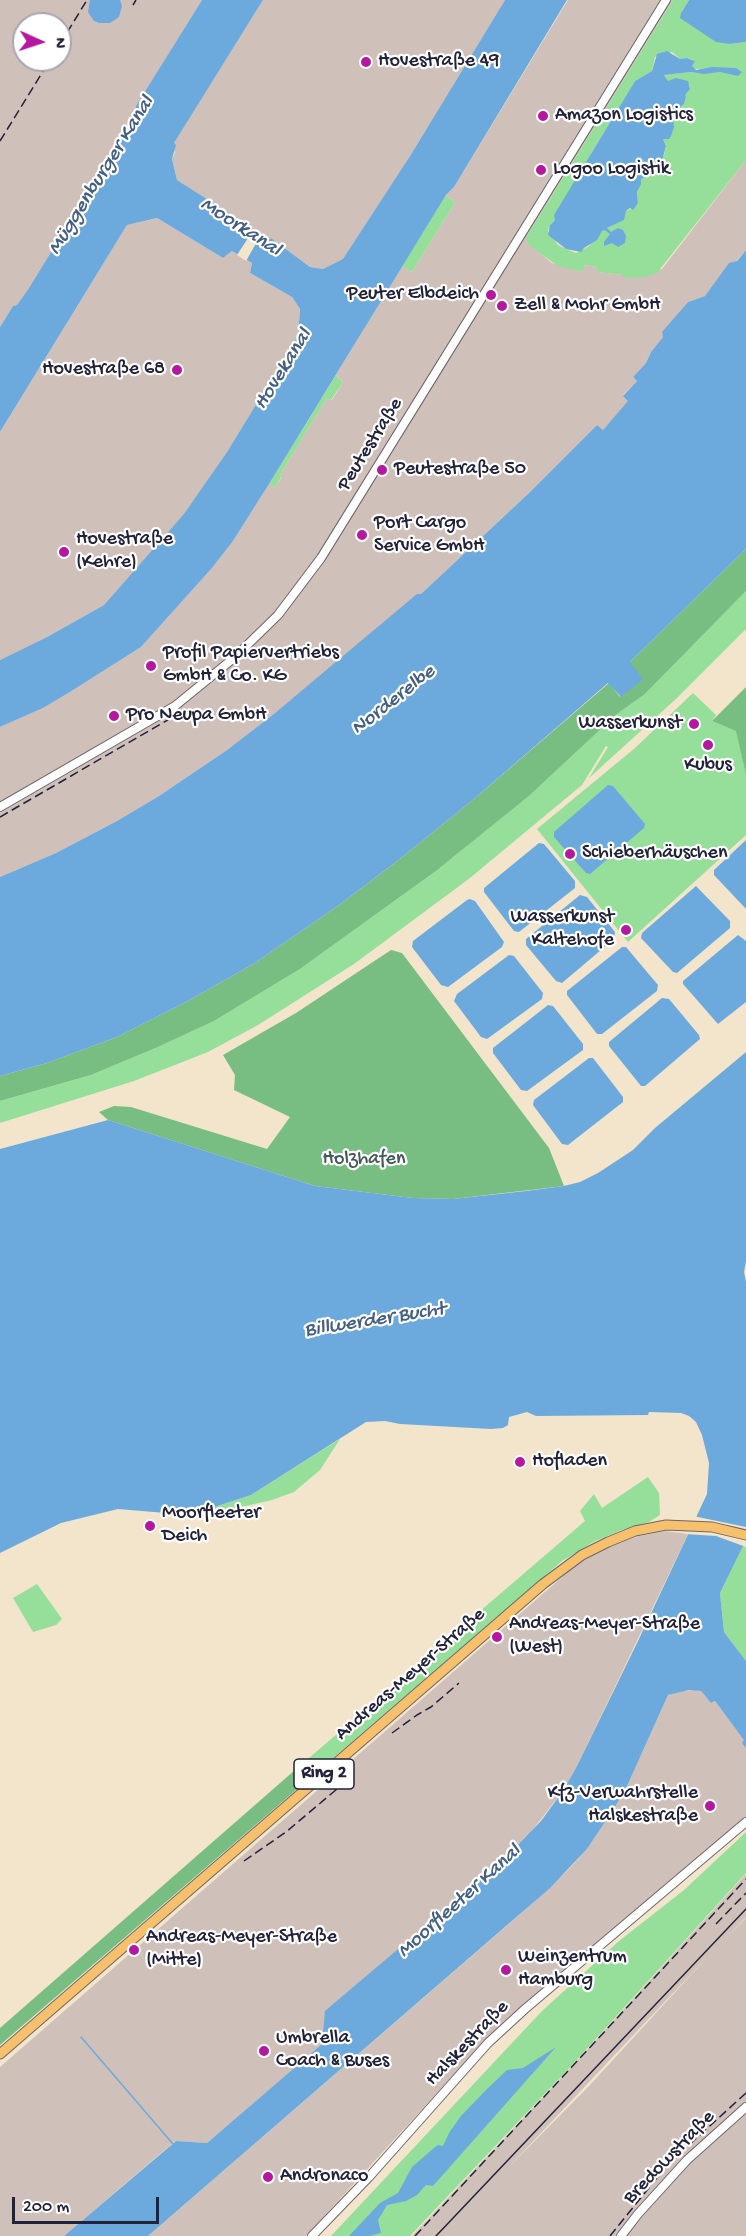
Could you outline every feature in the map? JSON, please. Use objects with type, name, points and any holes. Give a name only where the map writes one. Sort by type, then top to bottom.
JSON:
[{"type":"main road","name":"Andreas-Meyer-Straße","points":[[0,2054],[553,1576],[582,1555],[634,1531],[677,1524],[712,1527],[746,1535]]},
{"type":"street","name":"Peutestraße","points":[[0,807],[175,706],[235,657],[285,607],[321,558],[666,0]]},
{"type":"street","name":"Halskestraße","points":[[312,2236],[369,2177],[488,2043],[746,1822]]},
{"type":"street","name":"Bredowstraße","points":[[621,2236],[687,2160],[746,2106]]},
{"type":"shaded area","points":[[0,0],[202,0],[29,288],[17,305],[13,306],[0,327]]},
{"type":"shaded area","points":[[263,0],[505,0],[410,156],[343,260],[323,269],[310,267],[271,238],[263,245],[244,232],[245,224],[177,180],[172,159],[175,153],[173,144]]},
{"type":"shaded area","points":[[568,0],[673,0],[527,236],[527,242],[552,263],[583,272],[583,265],[598,267],[598,272],[623,275],[662,269],[746,160],[746,250],[705,296],[688,302],[663,332],[663,337],[651,352],[646,363],[633,377],[637,381],[623,395],[629,401],[603,430],[597,425],[529,493],[421,594],[275,713],[227,750],[159,796],[56,853],[0,877],[0,727],[43,708],[141,647],[212,568],[233,541],[269,484],[275,487],[282,477],[280,475],[327,398],[332,400],[343,382],[336,375],[402,266],[412,272],[455,203],[446,195],[454,187]]},
{"type":"shaded area","points":[[157,218],[223,258],[232,251],[252,263],[250,273],[292,297],[300,309],[298,336],[227,452],[185,514],[104,605],[0,660],[0,432],[127,225]]},
{"type":"shaded area","points":[[665,1531],[688,1534],[577,1766],[563,1791],[534,1828],[322,2044],[207,2143],[175,2141],[64,2236],[0,2236],[0,2067],[577,1564],[606,1548],[635,1537]]},
{"type":"shaded area","points":[[701,1691],[711,1703],[715,1701],[745,1740],[742,1743],[746,1749],[746,1818],[742,1823],[510,2016],[306,2236],[148,2236],[517,1917],[568,1870],[587,1849],[615,1807],[628,1784],[668,1695]]},
{"type":"shaded area","points":[[746,1874],[746,1917],[722,1942],[746,1918],[746,2236],[412,2236],[576,2062]],"holes":[[[710,1954],[589,2086],[507,2169]]]},
{"type":"green space","points":[[673,0],[689,0],[681,13],[730,44],[746,42],[746,160],[657,273],[646,277],[625,278],[623,275],[597,272],[597,267],[584,265],[583,272],[558,266],[530,246],[527,236]],"holes":[[[672,52],[680,59],[694,60],[692,66],[694,69],[736,68],[734,74],[691,72],[664,75],[668,81],[689,84],[690,87],[684,95],[686,97],[684,104],[677,110],[678,115],[673,120],[667,139],[663,139],[666,146],[664,156],[650,161],[651,174],[641,179],[637,192],[638,203],[626,211],[617,223],[602,231],[589,246],[576,253],[558,245],[548,231],[550,225],[635,81],[652,71],[655,57]]]},
{"type":"green space","points":[[446,195],[455,203],[412,272],[402,266]]},
{"type":"green space","points":[[336,375],[343,382],[331,400],[327,398],[275,487],[269,484]]},
{"type":"green space","points":[[746,549],[746,591],[645,694],[617,714],[529,796],[436,871],[300,969],[214,1021],[91,1075],[0,1101],[0,1076],[47,1063],[117,1037],[255,963],[339,905],[474,799],[609,683],[620,697],[630,662]]},
{"type":"green space","points":[[746,591],[746,629],[677,698],[589,778],[608,747],[606,746],[582,785],[470,878],[354,964],[258,1025],[208,1052],[134,1081],[0,1123],[0,1101],[91,1075],[158,1047],[214,1021],[300,969],[436,871],[529,796],[617,714],[645,694]]},
{"type":"green space","points":[[746,687],[746,775],[736,731],[712,721]]},
{"type":"green space","points":[[693,693],[716,715],[712,721],[737,731],[746,775],[746,835],[628,942],[537,829],[635,748]]},
{"type":"green space","name":"Holzhafen","points":[[391,950],[402,953],[549,1148],[564,1186],[453,1199],[413,1198],[315,1186],[108,1120],[99,1112],[114,1106],[131,1107],[267,1149],[290,1117],[234,1090],[235,1075],[223,1055],[296,1013]]},
{"type":"green space","points":[[340,1439],[320,1470],[294,1492],[272,1500],[192,1518],[190,1515],[251,1495]]},
{"type":"green space","points":[[648,1477],[659,1493],[660,1515],[649,1522],[595,1541],[562,1561],[304,1783],[295,1770],[585,1521],[580,1511],[594,1494],[602,1508]]},
{"type":"green space","points":[[743,1546],[746,1547],[746,1661],[724,1632],[720,1593]]},
{"type":"green space","points":[[37,1584],[62,1619],[56,1625],[33,1632],[13,1598]]},
{"type":"green space","points":[[295,1770],[304,1783],[0,2045],[0,2028]]},
{"type":"green space","points":[[746,1832],[746,1873],[573,2064],[410,2236],[331,2236],[542,2011],[619,1941],[684,1890]]},
{"type":"water","points":[[90,0],[120,0],[122,6],[119,17],[110,23],[94,21],[88,12]]},
{"type":"water","points":[[202,0],[263,0],[174,143],[176,145],[172,159],[177,180],[246,224],[244,232],[263,244],[271,238],[310,267],[323,269],[343,259],[410,156],[505,0],[567,0],[454,187],[446,195],[269,484],[233,541],[212,568],[141,647],[43,708],[0,727],[0,660],[104,605],[184,514],[227,452],[298,336],[300,309],[292,297],[250,273],[252,263],[232,251],[223,258],[157,218],[127,225],[0,432],[0,327],[13,306],[17,305],[29,288],[136,113],[136,106]]},
{"type":"water","points":[[689,0],[746,0],[746,42],[730,44],[716,42],[680,18]]},
{"type":"water","points":[[667,51],[680,59],[687,58],[695,61],[692,66],[696,70],[712,67],[736,68],[742,72],[738,76],[720,72],[664,75],[668,81],[676,78],[688,81],[690,89],[685,95],[684,104],[677,110],[678,117],[673,120],[674,127],[671,136],[669,139],[663,139],[666,146],[662,161],[657,163],[650,161],[654,169],[650,175],[641,179],[637,192],[638,203],[633,210],[630,208],[626,211],[624,220],[607,228],[611,232],[618,228],[623,230],[626,236],[625,243],[618,247],[612,243],[604,246],[610,234],[605,230],[597,240],[581,252],[566,249],[548,235],[550,225],[555,220],[554,215],[635,81],[652,71],[657,54]]},
{"type":"water","name":"Norderelbe","points":[[746,250],[746,549],[630,662],[643,679],[621,697],[608,683],[474,799],[396,862],[255,963],[117,1037],[47,1063],[0,1076],[0,877],[56,853],[159,796],[227,750],[275,713],[417,594],[421,594],[529,493],[597,425],[603,430],[628,401],[623,396],[637,381],[633,377],[646,363],[651,352],[663,337],[662,332],[688,302],[705,296],[729,263],[737,261]]},
{"type":"water","points":[[608,785],[613,786],[645,824],[644,828],[590,874],[586,873],[554,837],[554,832]]},
{"type":"water","points":[[746,840],[746,909],[714,875],[714,870]]},
{"type":"water","points":[[539,843],[544,844],[575,881],[575,888],[519,932],[514,931],[484,892],[484,888]]},
{"type":"water","points":[[696,886],[730,921],[730,928],[677,973],[673,972],[641,938],[642,933]]},
{"type":"water","points":[[580,895],[587,897],[615,932],[614,939],[562,983],[556,981],[526,945],[526,939]]},
{"type":"water","points":[[470,899],[475,901],[504,942],[502,947],[448,987],[441,985],[412,947],[413,941]]},
{"type":"water","points":[[738,935],[746,941],[746,1002],[718,1024],[683,984],[683,981]]},
{"type":"water","points":[[622,947],[626,947],[658,985],[657,991],[602,1034],[597,1034],[567,995],[567,991]]},
{"type":"water","points":[[509,955],[514,956],[543,993],[542,999],[487,1039],[481,1037],[454,1001],[457,994]]},
{"type":"water","points":[[662,998],[669,999],[700,1039],[645,1086],[641,1086],[609,1046],[609,1042]]},
{"type":"water","points":[[548,1005],[553,1006],[583,1044],[583,1050],[527,1091],[521,1090],[493,1053],[493,1048]]},
{"type":"water","points":[[746,1052],[746,1261],[744,1272],[746,1282],[746,1540],[720,1593],[724,1632],[746,1661],[746,1749],[742,1743],[744,1740],[715,1701],[711,1703],[701,1691],[689,1690],[668,1695],[628,1784],[615,1807],[587,1849],[550,1888],[148,2236],[64,2236],[176,2141],[207,2143],[322,2044],[325,2011],[503,1860],[541,1821],[563,1791],[577,1766],[707,1494],[709,1463],[696,1422],[681,1413],[536,1416],[527,1412],[509,1417],[508,1425],[503,1428],[491,1429],[400,1424],[385,1421],[366,1422],[251,1495],[190,1515],[118,1509],[61,1523],[0,1553],[0,1149],[108,1120],[315,1186],[413,1198],[453,1199],[526,1191],[580,1182],[598,1173],[633,1150],[655,1128]]},
{"type":"water","points":[[589,1058],[593,1058],[623,1097],[623,1102],[568,1145],[562,1144],[533,1105],[534,1100]]},
{"type":"water","points":[[556,2047],[433,2186],[426,2185],[417,2195],[406,2201],[387,2205],[378,2220],[381,2233],[369,2236],[349,2236],[380,2203],[398,2193],[412,2167],[438,2145],[443,2146],[461,2116],[507,2070],[523,2068]]},
{"type":"pier","points":[[250,235],[258,240],[246,261],[237,255]]},
{"type":"pier","points":[[693,1516],[746,1527],[746,1547],[716,1536],[685,1534]]},
{"type":"waterway","points":[[81,2037],[173,2144]]},
{"type":"tram line","points":[[436,2236],[746,1909]]},
{"type":"railway","points":[[72,24],[87,0]]},
{"type":"railway","points":[[133,5],[136,0]]},
{"type":"railway","points":[[0,141],[43,72]]},
{"type":"railway","points":[[0,817],[180,713]]},
{"type":"railway","points":[[392,1733],[431,1707],[459,1683]]},
{"type":"railway","points":[[244,1861],[286,1832],[337,1789]]},
{"type":"railway","points":[[415,2236],[746,1879]]},
{"type":"railway","points":[[716,1924],[746,1893]]},
{"type":"railway","points":[[610,2236],[668,2164],[746,2093]]},
{"type":"place","name":"Hovestraße 49","points":[[366,62]]},
{"type":"place","name":"Amazon Logistics","points":[[543,116]]},
{"type":"place","name":"Logoo Logistik","points":[[541,170]]},
{"type":"place","name":"Peuter Elbdeich","points":[[491,295]]},
{"type":"place","name":"Zell & Mohr GmbH","points":[[502,306]]},
{"type":"place","name":"Hovestraße 68","points":[[177,370]]},
{"type":"place","name":"Peutestraße 50","points":[[382,470]]},
{"type":"place","name":"Port Cargo Service GmbH","points":[[362,535]]},
{"type":"place","name":"Hovestraße (Kehre)","points":[[64,552]]},
{"type":"place","name":"Profil Papiervertriebs GmbH & Co. KG","points":[[151,666]]},
{"type":"place","name":"Pro Neupa GmbH","points":[[114,716]]},
{"type":"place","name":"Wasserkunst","points":[[694,724]]},
{"type":"place","name":"Kubus","points":[[708,745]]},
{"type":"place","name":"Schieberhäuschen","points":[[570,854]]},
{"type":"place","name":"Wasserkunst Kaltehofe","points":[[626,930]]},
{"type":"place","name":"Hofladen","points":[[520,1462]]},
{"type":"place","name":"Moorfleeter Deich","points":[[150,1526]]},
{"type":"place","name":"Andreas-Meyer-Straße (West)","points":[[497,1637]]},
{"type":"place","name":"Kfz-Verwahrstelle Halskestraße","points":[[710,1806]]},
{"type":"place","name":"Andreas-Meyer-Straße (Mitte)","points":[[134,1950]]},
{"type":"place","name":"Weinzentrum Hamburg","points":[[506,1970]]},
{"type":"place","name":"Umbrella Coach & Buses","points":[[264,2051]]},
{"type":"place","name":"Andronaco","points":[[268,2177]]},
{"type":"water label","name":"Müggenburger Kanal","points":[[102,176]]},
{"type":"water label","name":"Moorkanal","points":[[240,228]]},
{"type":"water label","name":"Hovekanal","points":[[284,370]]},
{"type":"water label","name":"Billwerder Bucht","points":[[375,1321]]},
{"type":"water label","name":"Moorfleeter Kanal","points":[[460,1902]]}]
